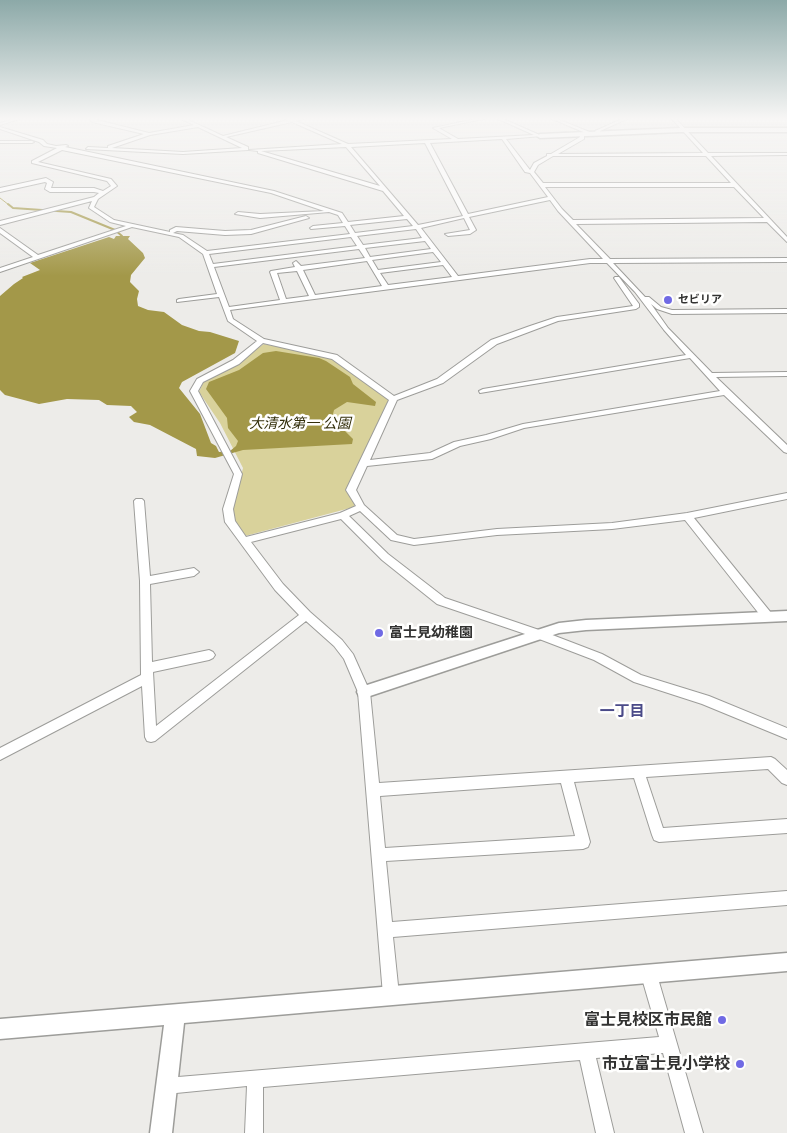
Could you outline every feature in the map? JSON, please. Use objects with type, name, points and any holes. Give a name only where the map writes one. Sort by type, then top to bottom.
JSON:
[{"type":"street","points":[[0,224],[96,198],[114,186],[109,180],[71,171]]},
{"type":"street","points":[[175,171],[264,190],[340,214],[386,287]]},
{"type":"street","points":[[323,171],[384,189]]},
{"type":"street","points":[[369,171],[417,227],[456,277]]},
{"type":"street","points":[[442,171],[467,217],[472,231],[448,234]]},
{"type":"street","points":[[527,171],[532,172],[572,222],[636,291],[666,329],[691,356],[787,450]]},
{"type":"street","points":[[723,171],[787,240]]},
{"type":"street","points":[[0,190],[46,180],[50,182],[48,188],[50,190],[94,190],[103,193]]},
{"type":"street","points":[[541,185],[737,185]]},
{"type":"street","points":[[96,198],[92,207],[96,212],[112,221],[181,236],[206,253],[230,320],[262,341],[334,357],[393,399]]},
{"type":"street","points":[[206,253],[417,227],[552,198]]},
{"type":"street","points":[[238,214],[305,216],[333,212]]},
{"type":"street","points":[[305,216],[318,240]]},
{"type":"street","points":[[167,233],[176,229],[225,233],[251,232],[305,216]]},
{"type":"street","points":[[312,228],[408,217]]},
{"type":"street","points":[[572,222],[768,220]]},
{"type":"street","points":[[0,270],[130,226]]},
{"type":"street","points":[[0,230],[37,257]]},
{"type":"street","points":[[210,266],[426,239]]},
{"type":"street","points":[[288,244],[292,256],[313,297]]},
{"type":"street","points":[[284,301],[273,272],[435,250]]},
{"type":"street","points":[[226,309],[456,277],[590,261],[787,260]]},
{"type":"street","points":[[376,272],[445,263]]},
{"type":"street","points":[[620,274],[617,275],[618,280],[636,304],[636,307],[557,320],[532,327],[494,342],[440,381],[393,399],[352,490],[361,507],[394,538],[414,542],[497,532],[612,526],[687,516],[787,496]]},
{"type":"street","points":[[636,291],[659,308],[672,312],[787,310]]},
{"type":"street","points":[[179,301],[221,295]]},
{"type":"street","points":[[262,341],[236,362],[200,381],[194,391],[238,474],[228,509],[230,522],[279,587],[306,615],[338,643],[349,657],[364,692],[391,995]]},
{"type":"street","points":[[483,391],[691,356]]},
{"type":"street","points":[[709,375],[787,374]]},
{"type":"street","points":[[365,463],[432,456],[457,444],[488,437],[522,426],[726,392]]},
{"type":"street","points":[[139,501],[145,581],[151,736],[306,615]]},
{"type":"street","points":[[243,541],[343,515],[361,507]]},
{"type":"street","points":[[343,515],[385,557],[442,601],[538,634],[598,658],[638,679],[705,700],[787,734]]},
{"type":"street","points":[[687,516],[768,616]]},
{"type":"street","points":[[145,581],[194,572]]},
{"type":"street","points":[[364,692],[559,628],[586,625],[787,616]]},
{"type":"street","points":[[0,754],[148,673],[209,655]]},
{"type":"street","points":[[372,790],[771,763],[787,779]]},
{"type":"street","points":[[638,771],[659,835],[787,826]]},
{"type":"street","points":[[378,855],[583,842],[566,777]]},
{"type":"street","points":[[385,930],[787,898]]},
{"type":"street","points":[[0,1030],[787,962]]},
{"type":"street","points":[[648,975],[694,1133]]},
{"type":"street","points":[[156,1133],[166,1086],[175,1014]]},
{"type":"street","points":[[166,1086],[669,1044]]},
{"type":"street","points":[[586,1051],[605,1133]]},
{"type":"street","points":[[254,1133],[255,1079]]},
{"type":"green space","name":"大清水第一 公園","points":[[264,344],[333,358],[389,399],[346,491],[354,503],[354,507],[245,536],[235,522],[233,511],[243,468],[220,423],[199,392],[204,381],[235,364]]},
{"type":"shaded area","points":[[116,236],[130,236],[128,239],[143,253],[145,258],[131,275],[130,282],[139,291],[138,306],[148,310],[164,312],[182,325],[199,331],[210,332],[239,341],[235,353],[182,382],[179,388],[200,414],[211,443],[216,446],[219,452],[230,451],[236,446],[238,441],[228,428],[227,418],[206,389],[209,382],[239,370],[263,353],[276,351],[319,358],[326,361],[350,377],[353,384],[376,402],[375,406],[347,402],[334,410],[333,414],[339,425],[353,439],[352,444],[243,450],[215,458],[197,456],[196,449],[150,425],[134,422],[129,417],[137,412],[131,406],[107,405],[99,400],[67,399],[39,404],[5,395],[0,390],[0,296],[22,277],[40,270],[30,263],[109,237],[114,239]]},
{"type":"waterway","points":[[0,198],[9,205]]},
{"type":"waterway","points":[[8,204],[13,208],[71,212],[115,230],[122,236]]},
{"type":"place","name":"セビリア","points":[[668,300]]},
{"type":"place","name":"富士見幼稚園","points":[[379,633]]},
{"type":"place","name":"富士見校区市民館","points":[[722,1020]]},
{"type":"place","name":"市立富士見小学校","points":[[740,1064]]},
{"type":"district","name":"一丁目","points":[[622,712]]}]
